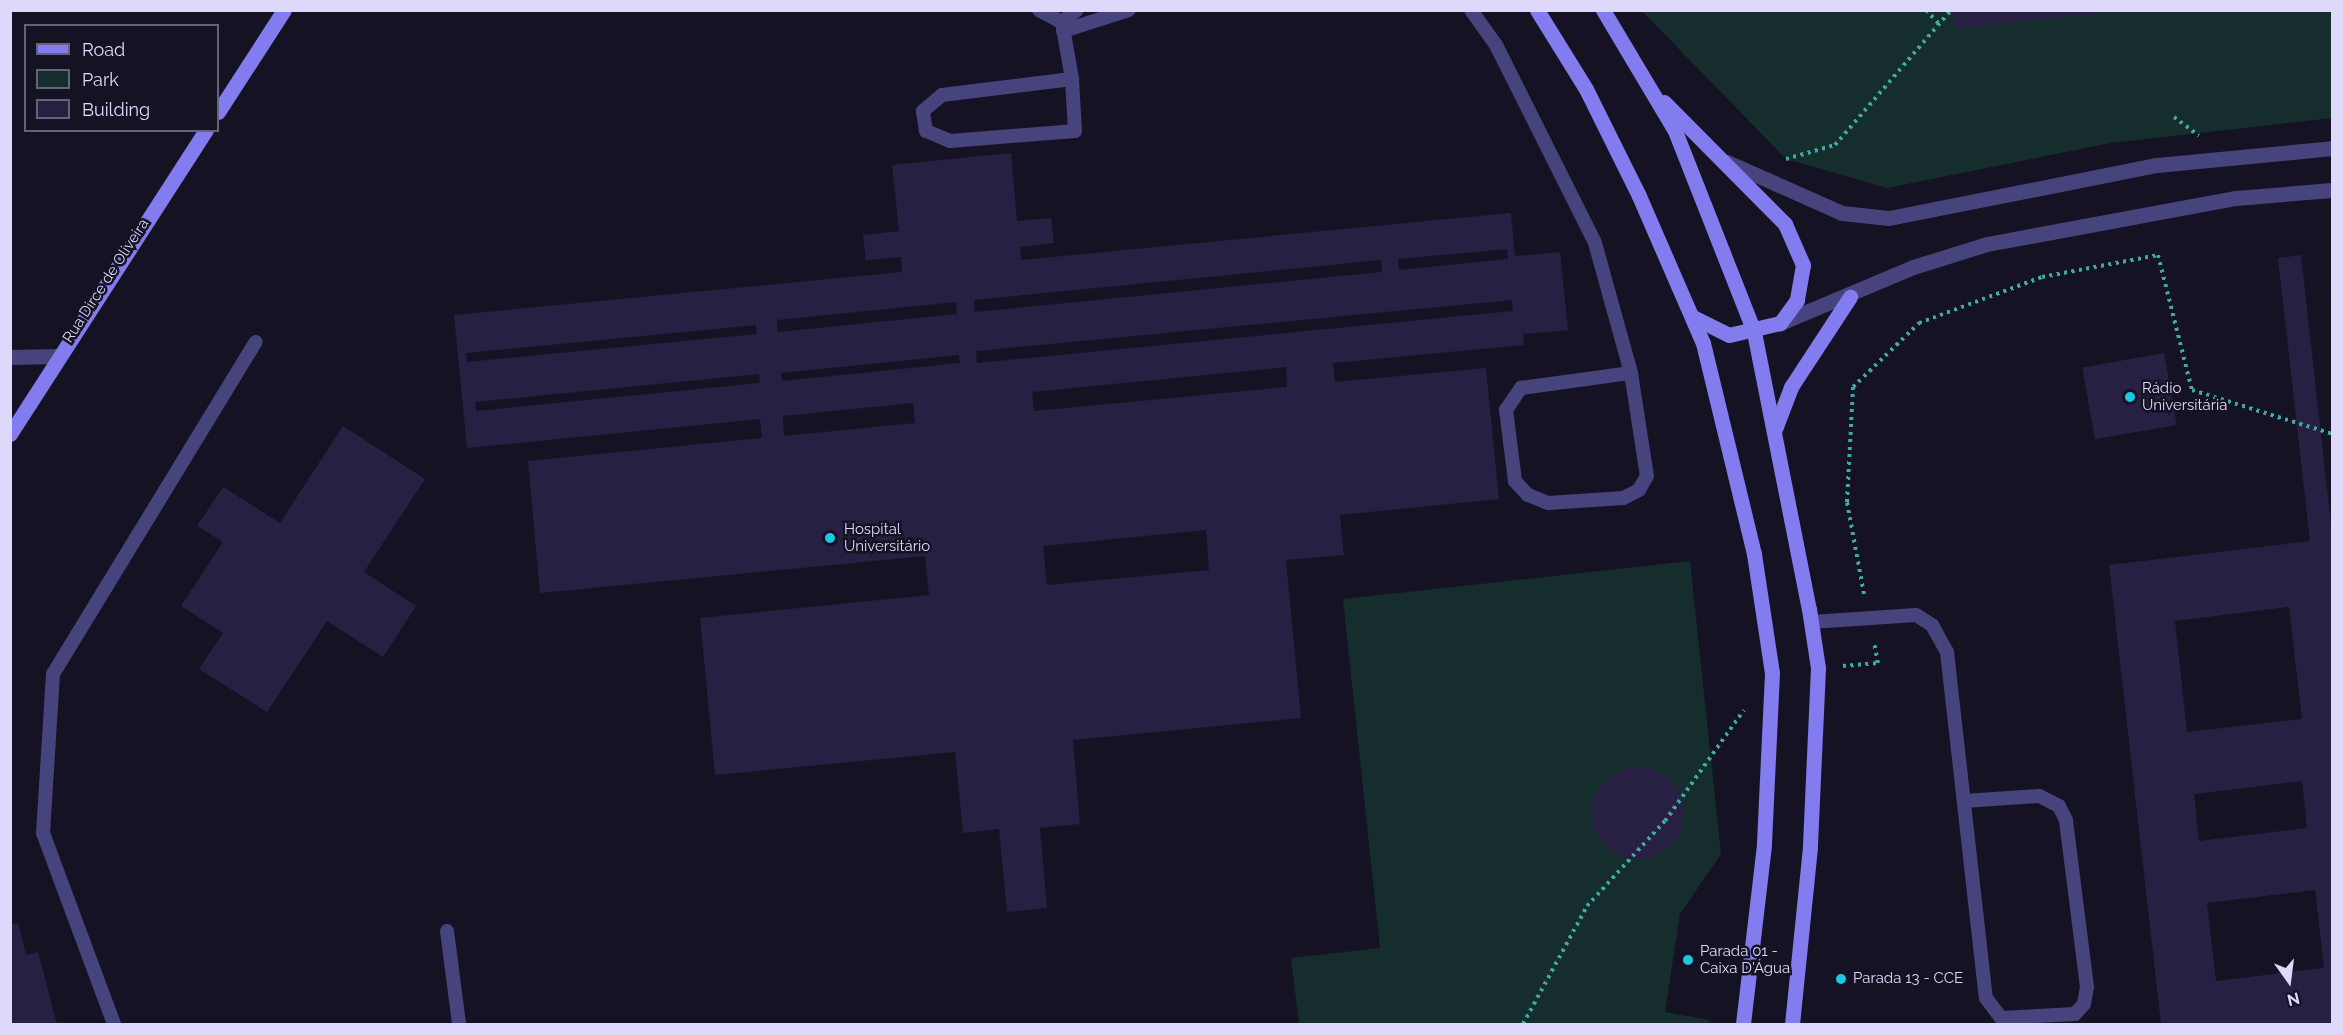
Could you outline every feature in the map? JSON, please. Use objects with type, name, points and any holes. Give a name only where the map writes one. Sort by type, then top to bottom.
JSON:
[{"type":"main road","points":[[219,110],[284,10]]},
{"type":"main road","points":[[1537,10],[1586,89],[1703,343],[1754,554],[1772,673],[1764,845],[1743,1024]]},
{"type":"main road","points":[[1603,10],[1649,87],[1691,166],[1754,332],[1775,429],[1811,622],[1818,668],[1810,847],[1792,1024]]},
{"type":"main road","points":[[1649,87],[1727,162],[1785,224],[1803,265],[1797,300],[1780,323],[1754,332],[1714,332],[1691,315]]},
{"type":"main road","name":"Rua Dirce de Oliveira","points":[[10,434],[57,356],[205,132]]},
{"type":"main road","points":[[1775,429],[1791,387],[1850,297]]},
{"type":"street","points":[[1727,162],[1771,186],[1842,213],[1889,218],[2157,165],[2332,148]]},
{"type":"street","points":[[1780,323],[1850,297],[1913,267],[1987,244],[2236,198],[2332,190]]},
{"type":"street","points":[[10,357],[57,356]]},
{"type":"lane","points":[[1039,10],[1062,27],[1072,79],[1075,132],[950,141],[926,131],[923,111],[942,95],[1072,79]]},
{"type":"lane","points":[[1062,27],[1077,10]]},
{"type":"lane","points":[[1062,27],[1129,10]]},
{"type":"lane","points":[[1471,10],[1496,45],[1595,243],[1631,374],[1647,476],[1639,490],[1623,498],[1548,503],[1528,495],[1515,481],[1506,410],[1521,388],[1631,374]]},
{"type":"lane","points":[[114,1024],[43,833],[53,674],[256,342]]},
{"type":"lane","points":[[1811,622],[1916,615],[1932,626],[1947,652],[1964,801],[1991,1009],[2001,1018],[2075,1014],[2084,1004],[2087,987],[2066,820],[2059,806],[2039,796],[1964,801]]},
{"type":"lane","points":[[447,932],[459,1024]]},
{"type":"path","points":[[1926,10],[1939,24]]},
{"type":"path","points":[[1771,186],[1786,159],[1835,145],[1951,10]]},
{"type":"path","points":[[1818,668],[1878,663],[1847,502],[1853,387],[1919,323],[2042,277],[2158,255],[2192,390],[2332,434]]},
{"type":"path","points":[[1523,1024],[1587,906],[1665,821],[1772,673]]},
{"type":"green space","points":[[1642,11],[2332,11],[2332,118],[2111,143],[1887,188],[1786,159]]},
{"type":"green space","points":[[1690,561],[1721,854],[1680,914],[1665,1012],[1709,1020],[1708,1024],[1299,1024],[1291,958],[1380,948],[1343,599]]},
{"type":"building","points":[[1953,10],[2110,10],[2110,12],[1955,29]]},
{"type":"building","name":"Hospital Universitário","points":[[1011,153],[1017,221],[1051,218],[1054,243],[1020,247],[1021,260],[1511,213],[1515,256],[1560,252],[1568,330],[1523,334],[1524,345],[1333,363],[1335,382],[1486,368],[1499,499],[1340,515],[1344,555],[1286,560],[1301,718],[1073,740],[1080,824],[1040,828],[1047,908],[1007,912],[999,829],[963,833],[955,752],[715,775],[700,618],[929,595],[925,556],[540,593],[528,461],[762,438],[760,419],[467,448],[454,315],[902,272],[901,257],[866,260],[863,235],[899,231],[892,165]],"holes":[[[1507,249],[1508,259],[1399,270],[1398,259]],[[1381,260],[1382,272],[975,312],[974,300]],[[1512,300],[1513,311],[977,363],[976,351]],[[956,302],[957,314],[778,332],[777,320]],[[756,325],[757,334],[467,362],[466,353]],[[959,355],[960,363],[782,381],[781,373]],[[1286,367],[1287,387],[1034,411],[1032,392]],[[759,374],[760,383],[476,411],[475,402]],[[913,403],[915,423],[784,436],[783,416]],[[1206,530],[1209,570],[1047,585],[1043,546]]]},
{"type":"building","points":[[2301,255],[2332,533],[2332,1024],[2161,1024],[2109,565],[2310,541],[2278,258]],"holes":[[[2289,607],[2302,719],[2187,732],[2175,621]],[[2302,781],[2307,828],[2199,841],[2194,794]],[[2315,890],[2324,968],[2216,981],[2207,903]]]},
{"type":"building","name":"Rádio Universitária","points":[[2164,353],[2177,425],[2095,439],[2082,367]]},
{"type":"building","points":[[343,426],[425,479],[364,572],[416,606],[383,657],[327,621],[267,712],[199,669],[223,633],[181,606],[223,542],[197,526],[223,487],[280,523]]},
{"type":"building","points":[[1629,767],[1647,767],[1664,774],[1677,787],[1684,804],[1684,822],[1677,839],[1664,852],[1647,859],[1629,859],[1612,852],[1599,839],[1592,822],[1592,804],[1599,787],[1612,774]]},
{"type":"building","points":[[18,923],[26,955],[38,952],[57,1024],[10,1024],[10,925]]},
{"type":"place","name":"Rádio Universitária","points":[[2130,397]]},
{"type":"place","name":"Hospital Universitário","points":[[830,538]]},
{"type":"place","name":"Parada 01 - Caixa D'Água","points":[[1688,960]]},
{"type":"place","name":"Parada 13 - CCE","points":[[1841,979]]}]
